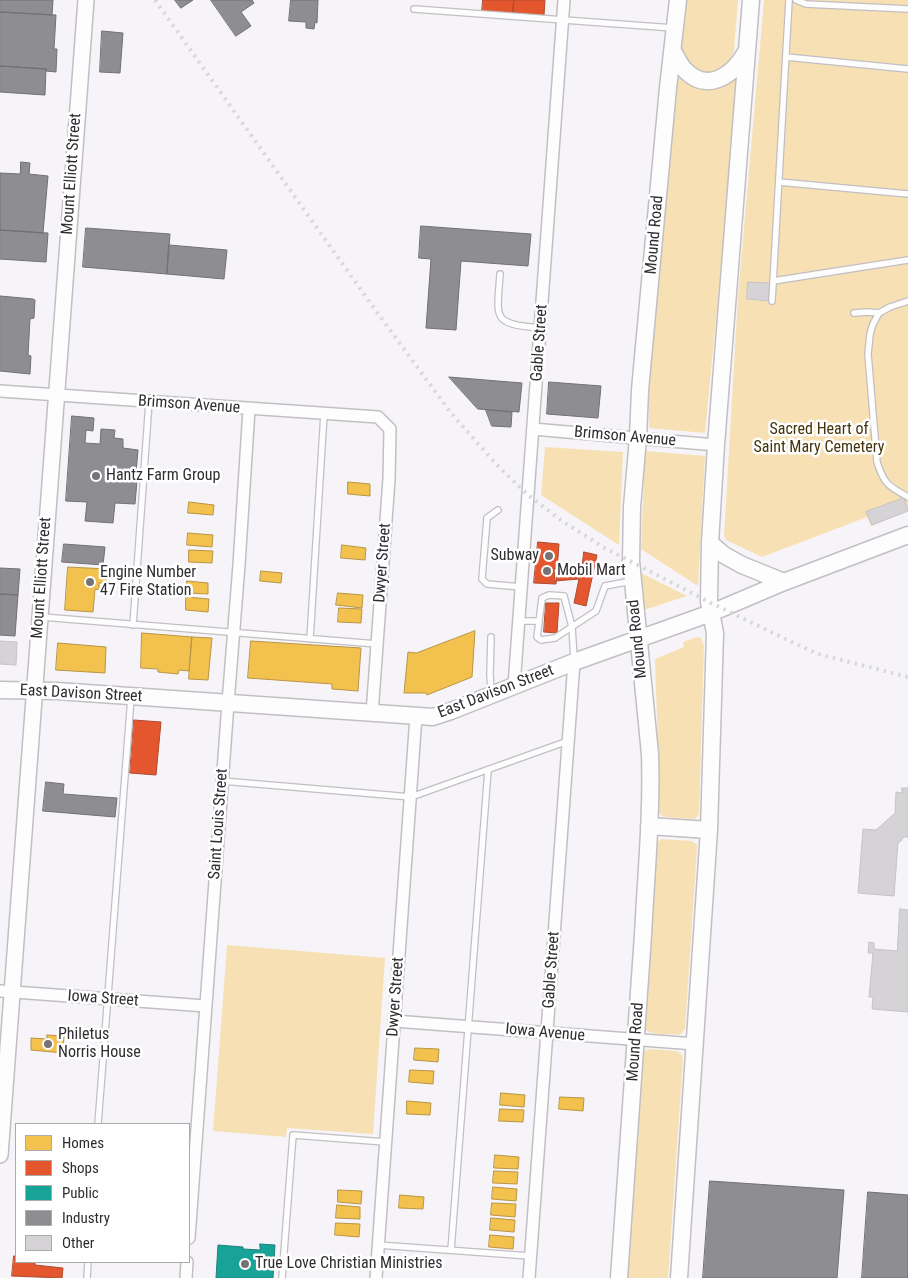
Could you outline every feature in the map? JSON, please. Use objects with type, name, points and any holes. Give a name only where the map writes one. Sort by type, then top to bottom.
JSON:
[{"type":"main road","name":"Mound Road","points":[[619,1278],[636,1040],[651,775],[630,561],[632,516],[640,390],[678,0]]},
{"type":"main road","points":[[679,1278],[709,830],[715,633],[708,593],[710,543],[751,0]]},
{"type":"main road","points":[[673,51],[681,66],[689,74],[709,82],[720,79],[731,72],[747,51]]},
{"type":"main road","name":"East Davison Street","points":[[0,690],[58,691],[432,717],[574,662],[711,613],[784,582],[908,534]]},
{"type":"main road","points":[[710,543],[724,555],[742,565],[784,582]]},
{"type":"main road","points":[[649,826],[709,830]]},
{"type":"street","name":"Mount Elliott Street","points":[[0,1156],[6,992],[34,691],[86,0]]},
{"type":"street","name":"Gable Street","points":[[514,686],[564,0]]},
{"type":"street","name":"Brimson Avenue","points":[[0,391],[378,417]]},
{"type":"street","name":"Saint Louis Street","points":[[190,1224],[249,409]]},
{"type":"street","name":"Dwyer Street","points":[[372,714],[389,479],[390,437],[390,429],[378,417]]},
{"type":"street","name":"Brimson Avenue","points":[[533,429],[716,445]]},
{"type":"street","name":"Gable Street","points":[[529,1278],[574,662]]},
{"type":"street","name":"Dwyer Street","points":[[376,1278],[416,716]]},
{"type":"street","name":"Iowa Street","points":[[6,992],[206,1006]]},
{"type":"street","name":"Iowa Avenue","points":[[394,1021],[695,1044]]},
{"type":"street","points":[[186,1278],[187,1263]]},
{"type":"lane","points":[[772,301],[789,0]]},
{"type":"lane","points":[[796,0],[806,4],[908,9]]},
{"type":"lane","points":[[414,9],[675,28]]},
{"type":"lane","points":[[786,57],[908,69]]},
{"type":"lane","points":[[779,182],[908,194]]},
{"type":"lane","points":[[773,281],[908,260]]},
{"type":"lane","points":[[500,274],[498,311],[500,318],[506,323],[541,328]]},
{"type":"lane","points":[[908,301],[879,313],[870,334],[868,354],[877,462],[881,475],[887,484],[908,497]]},
{"type":"lane","points":[[854,313],[879,313]]},
{"type":"lane","points":[[133,625],[149,402]]},
{"type":"lane","points":[[310,639],[324,414]]},
{"type":"lane","points":[[498,510],[488,518],[482,579],[487,584],[521,587]]},
{"type":"lane","points":[[574,662],[572,627],[564,596],[549,595],[542,598],[537,637],[541,640],[556,638],[572,627],[596,611],[605,586],[632,581]]},
{"type":"lane","points":[[39,617],[377,644]]},
{"type":"lane","points":[[519,621],[539,621]]},
{"type":"lane","points":[[491,636],[490,674],[492,695]]},
{"type":"lane","points":[[98,1123],[131,696]]},
{"type":"lane","points":[[222,781],[411,797],[568,741]]},
{"type":"lane","points":[[451,1250],[488,770]]},
{"type":"lane","points":[[282,1278],[293,1136],[385,1142]]},
{"type":"lane","points":[[378,1245],[530,1256]]},
{"type":"lane","points":[[87,1278],[88,1263]]},
{"type":"green space","points":[[684,0],[738,0],[732,56],[724,66],[714,72],[709,73],[697,70],[680,57]]},
{"type":"green space","name":"Sacred Heart of Saint Mary Cemetery","points":[[764,0],[908,0],[908,511],[871,526],[867,517],[762,557],[726,540],[724,536],[738,296]]},
{"type":"green space","points":[[679,78],[733,78],[737,79],[739,84],[705,433],[649,428],[648,377],[668,150],[673,129],[677,82]]},
{"type":"green space","points":[[545,447],[623,452],[619,545],[541,495]]},
{"type":"green space","points":[[645,451],[705,456],[698,586],[641,549]]},
{"type":"green space","points":[[641,573],[687,596],[644,610],[642,606]]},
{"type":"green space","points":[[697,637],[701,638],[704,646],[699,814],[695,819],[664,817],[659,811],[655,659],[684,647],[683,642]]},
{"type":"green space","points":[[662,839],[692,841],[697,845],[685,1029],[678,1035],[655,1033],[644,1028],[656,843]]},
{"type":"green space","points":[[227,945],[385,958],[373,1134],[287,1128],[286,1137],[213,1131]]},
{"type":"green space","points":[[649,1049],[677,1051],[682,1055],[683,1059],[668,1278],[627,1278],[641,1058],[644,1052]]},
{"type":"building: Homes","points":[[348,482],[370,484],[370,496],[348,494]]},
{"type":"building: Homes","points":[[189,502],[214,505],[213,515],[188,513]]},
{"type":"building: Homes","points":[[188,533],[213,535],[212,547],[187,545]]},
{"type":"building: Homes","points":[[342,545],[366,548],[365,560],[341,558]]},
{"type":"building: Homes","points":[[189,550],[213,551],[212,563],[189,562]]},
{"type":"building: Homes","points":[[68,567],[107,569],[106,583],[99,583],[99,590],[95,589],[93,612],[65,610]]},
{"type":"building: Homes","points":[[261,571],[282,573],[281,583],[260,581]]},
{"type":"building: Homes","points":[[187,581],[208,583],[208,594],[186,593]]},
{"type":"building: Homes","points":[[338,593],[363,595],[362,608],[336,605]]},
{"type":"building: Homes","points":[[186,597],[209,599],[208,612],[186,610]]},
{"type":"building: Homes","points":[[339,608],[362,609],[361,623],[338,622]]},
{"type":"building: Homes","points":[[475,631],[472,677],[427,695],[426,693],[404,693],[408,652],[416,653]]},
{"type":"building: Homes","points":[[142,633],[192,637],[189,671],[179,670],[178,674],[158,672],[158,669],[141,668]]},
{"type":"building: Homes","points":[[192,637],[212,638],[208,680],[189,679]]},
{"type":"building: Homes","points":[[251,641],[361,648],[358,691],[332,689],[332,684],[248,678]]},
{"type":"building: Homes","points":[[58,643],[106,647],[105,673],[56,670]]},
{"type":"building: Homes","name":"Philetus Norris House","points":[[47,1035],[64,1036],[63,1053],[31,1050],[31,1038],[47,1039]]},
{"type":"building: Homes","points":[[415,1048],[439,1049],[438,1062],[414,1060]]},
{"type":"building: Homes","points":[[410,1070],[434,1071],[433,1084],[409,1082]]},
{"type":"building: Homes","points":[[501,1093],[525,1095],[524,1107],[500,1105]]},
{"type":"building: Homes","points":[[560,1097],[584,1098],[583,1111],[559,1109]]},
{"type":"building: Homes","points":[[407,1101],[431,1103],[430,1115],[407,1114]]},
{"type":"building: Homes","points":[[500,1109],[524,1110],[523,1122],[499,1121]]},
{"type":"building: Homes","points":[[495,1155],[519,1157],[518,1169],[494,1168]]},
{"type":"building: Homes","points":[[494,1171],[518,1172],[517,1184],[493,1183]]},
{"type":"building: Homes","points":[[493,1187],[517,1189],[516,1201],[492,1199]]},
{"type":"building: Homes","points":[[338,1190],[362,1191],[361,1204],[338,1202]]},
{"type":"building: Homes","points":[[400,1195],[424,1197],[423,1209],[399,1208]]},
{"type":"building: Homes","points":[[492,1203],[516,1204],[515,1217],[491,1215]]},
{"type":"building: Homes","points":[[337,1205],[360,1207],[360,1219],[336,1218]]},
{"type":"building: Homes","points":[[491,1218],[515,1220],[514,1232],[490,1230]]},
{"type":"building: Homes","points":[[336,1223],[360,1224],[359,1237],[335,1235]]},
{"type":"building: Homes","points":[[490,1235],[514,1237],[513,1249],[489,1247]]},
{"type":"building: Shops","points":[[483,0],[514,0],[513,13],[482,11]]},
{"type":"building: Shops","points":[[514,0],[545,0],[544,15],[513,13]]},
{"type":"building: Shops","points":[[538,542],[559,544],[556,584],[534,583]]},
{"type":"building: Shops","points":[[584,552],[597,555],[586,606],[574,603],[579,579],[555,581],[554,569],[582,565]]},
{"type":"building: Shops","points":[[546,603],[559,603],[557,633],[544,632]]},
{"type":"building: Shops","points":[[134,720],[161,722],[156,775],[130,773]]},
{"type":"building: Shops","points":[[14,1256],[15,1263],[35,1263],[35,1265],[63,1268],[62,1278],[12,1276]]},
{"type":"building: Public","name":"True Love Christian Ministries","points":[[260,1244],[275,1245],[273,1278],[216,1278],[218,1245],[260,1250]]},
{"type":"building: Industry","points":[[0,0],[53,0],[52,15],[0,12]]},
{"type":"building: Industry","points":[[175,0],[193,0],[181,8]]},
{"type":"building: Industry","points":[[211,0],[252,0],[254,3],[241,12],[251,26],[236,36]]},
{"type":"building: Industry","points":[[291,0],[318,0],[317,23],[315,22],[314,29],[306,28],[306,22],[289,21]]},
{"type":"building: Industry","points":[[0,12],[56,15],[54,49],[57,49],[56,72],[46,71],[46,69],[0,66]]},
{"type":"building: Industry","points":[[102,31],[123,33],[120,73],[100,72]]},
{"type":"building: Industry","points":[[0,66],[46,69],[45,95],[0,92]]},
{"type":"building: Industry","points":[[21,162],[30,163],[29,174],[48,176],[43,233],[0,230],[0,173],[20,174]]},
{"type":"building: Industry","points":[[421,226],[531,234],[528,266],[461,261],[456,330],[426,328],[431,259],[419,258]]},
{"type":"building: Industry","points":[[86,228],[170,234],[167,274],[83,267]]},
{"type":"building: Industry","points":[[0,230],[48,233],[46,262],[0,259]]},
{"type":"building: Industry","points":[[169,245],[227,250],[224,279],[167,274]]},
{"type":"building: Industry","points":[[0,296],[35,300],[34,318],[30,319],[28,355],[31,356],[30,374],[0,371]]},
{"type":"building: Industry","points":[[449,377],[522,383],[519,412],[478,409]]},
{"type":"building: Industry","points":[[549,382],[601,386],[598,418],[547,414]]},
{"type":"building: Industry","points":[[486,410],[512,412],[511,427],[492,426]]},
{"type":"building: Industry","points":[[72,416],[94,418],[93,431],[86,430],[85,443],[100,444],[101,429],[115,430],[114,438],[123,439],[123,448],[138,450],[136,473],[116,471],[115,479],[137,481],[135,504],[115,503],[113,523],[85,521],[87,502],[66,501]]},
{"type":"building: Industry","points":[[64,544],[105,547],[103,565],[62,562]]},
{"type":"building: Industry","points":[[0,568],[20,569],[18,595],[0,594]]},
{"type":"building: Industry","points":[[0,594],[18,595],[15,636],[0,635]]},
{"type":"building: Industry","points":[[46,782],[64,784],[63,794],[117,798],[115,817],[43,811]]},
{"type":"building: Industry","points":[[710,1181],[844,1190],[837,1278],[703,1278]]},
{"type":"building: Industry","points":[[868,1192],[908,1195],[908,1278],[862,1278]]},
{"type":"building: Other","points":[[748,282],[770,283],[769,301],[747,299]]},
{"type":"building: Other","points":[[904,498],[908,511],[872,525],[866,512]]},
{"type":"building: Other","points":[[0,641],[17,642],[16,665],[0,664]]},
{"type":"building: Other","points":[[902,788],[908,788],[908,837],[904,837],[898,842],[894,896],[858,893],[863,829],[876,830],[895,813],[896,792],[902,793]]},
{"type":"building: Other","points":[[900,909],[908,910],[908,1012],[872,1009],[873,997],[869,997],[873,953],[868,953],[869,942],[874,943],[874,949],[897,951]]},
{"type":"railway","points":[[155,0],[376,311],[451,413],[496,464],[528,495],[562,521],[603,547],[709,602],[794,643],[818,654],[908,677]]},
{"type":"place","name":"Hantz Farm Group","points":[[96,476]]},
{"type":"place","name":"Subway","points":[[549,556]]},
{"type":"place","name":"Mobil Mart","points":[[547,571]]},
{"type":"place","name":"Engine Number 47 Fire Station","points":[[90,582]]},
{"type":"place","name":"Philetus Norris House","points":[[48,1044]]},
{"type":"place","name":"True Love Christian Ministries","points":[[245,1264]]}]
